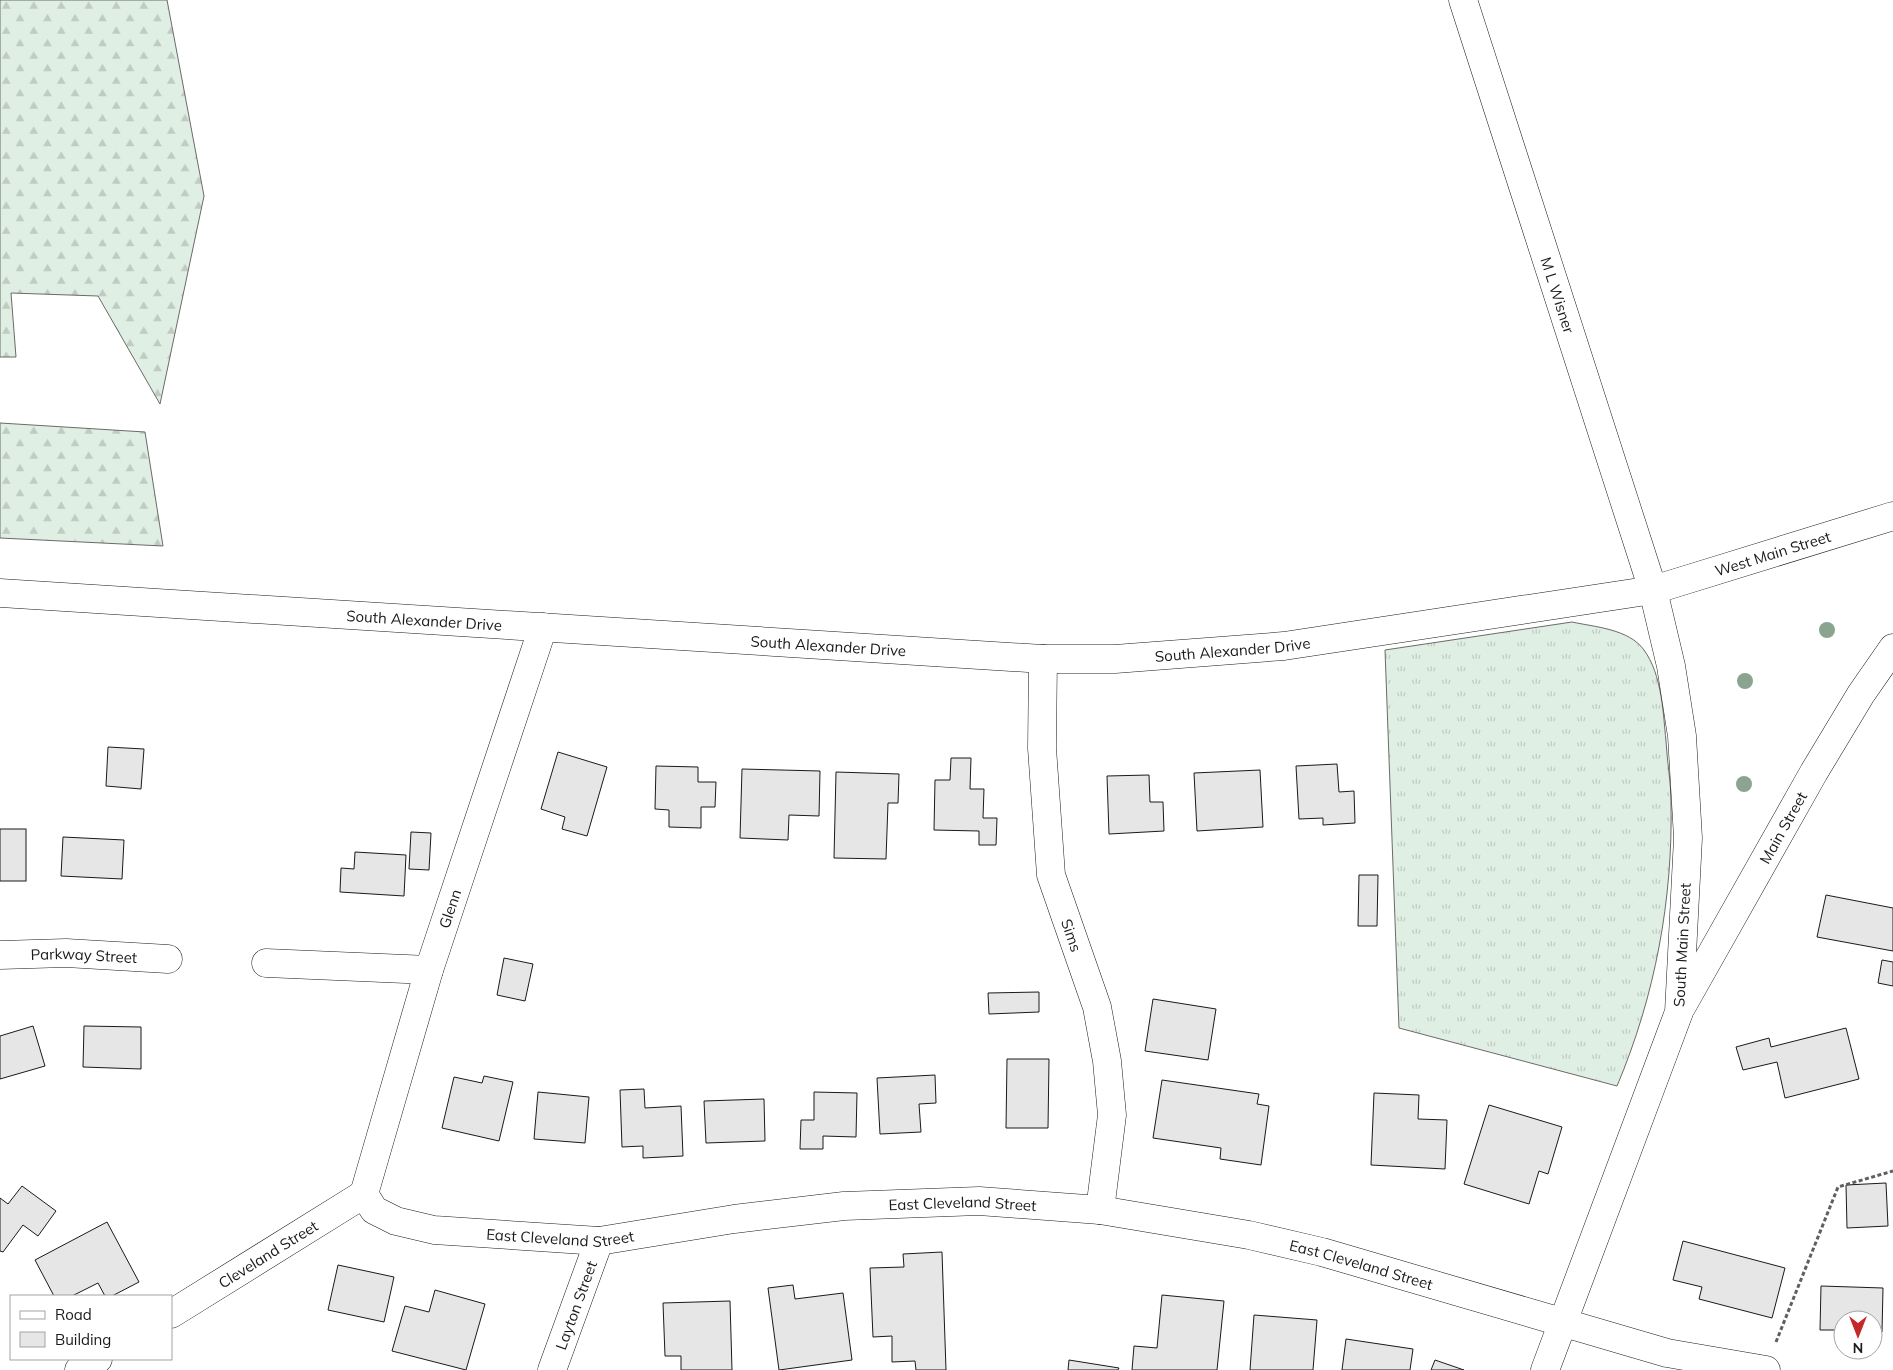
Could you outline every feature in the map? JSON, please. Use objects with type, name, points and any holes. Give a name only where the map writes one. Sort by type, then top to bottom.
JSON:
[{"type":"street","name":"M L Wisner","points":[[1463,0],[1652,590]]},
{"type":"street","name":"West Main Street","points":[[1652,590],[1893,516]]},
{"type":"street","name":"South Alexander Drive","points":[[0,594],[543,626],[1043,659],[1125,658],[1284,646],[1652,590]]},
{"type":"street","name":"South Main Street","points":[[1545,1370],[1679,1012],[1688,838],[1682,736],[1671,666],[1652,590]]},
{"type":"street","name":"Glenn","points":[[364,1194],[429,970],[543,626]]},
{"type":"street","name":"Main Street","points":[[1679,1012],[1818,764],[1860,694],[1893,648]]},
{"type":"street","name":"Sims","points":[[1043,659],[1042,748],[1051,875],[1097,1007],[1107,1061],[1112,1115],[1100,1210]]},
{"type":"street","name":"Parkway Street","points":[[0,955],[66,953],[168,959]]},
{"type":"street","points":[[266,962],[429,970]]},
{"type":"street","name":"East Cleveland Street","points":[[364,1194],[374,1210],[396,1221],[434,1230],[599,1241],[734,1219],[844,1206],[979,1201],[1100,1210],[1248,1235],[1322,1252],[1667,1354],[1766,1370]]},
{"type":"street","name":"Cleveland Street","points":[[172,1313],[364,1194]]},
{"type":"street","name":"Layton Street","points":[[552,1370],[599,1241]]},
{"type":"street","points":[[79,1370],[96,1360]]},
{"type":"path","points":[[1766,1370],[1838,1187],[1893,1171]]},
{"type":"green space","points":[[0,0],[167,0],[204,196],[160,404],[98,296],[11,293],[16,357],[0,357]]},
{"type":"green space","points":[[0,423],[145,432],[163,546],[0,538]]},
{"type":"green space","points":[[1572,622],[1621,633],[1638,643],[1655,671],[1661,694],[1664,718],[1671,802],[1671,839],[1665,911],[1659,947],[1642,1017],[1617,1086],[1399,1028],[1385,650]]},
{"type":"building","points":[[108,747],[144,749],[141,789],[106,786]]},
{"type":"building","points":[[558,752],[607,767],[587,836],[562,829],[565,817],[541,809]]},
{"type":"building","points":[[951,758],[971,758],[970,789],[984,789],[983,818],[997,818],[996,845],[979,845],[979,831],[934,830],[935,780],[950,780]]},
{"type":"building","points":[[1337,764],[1339,792],[1354,791],[1355,823],[1323,825],[1323,818],[1299,819],[1296,766]]},
{"type":"building","points":[[656,766],[698,767],[698,782],[716,782],[715,807],[701,807],[701,828],[669,827],[669,810],[655,809]]},
{"type":"building","points":[[742,769],[820,771],[819,816],[789,815],[788,840],[740,838]]},
{"type":"building","points":[[1260,770],[1263,827],[1197,831],[1194,773]]},
{"type":"building","points":[[836,772],[899,774],[898,803],[888,803],[886,859],[834,858]]},
{"type":"building","points":[[1149,775],[1150,802],[1163,802],[1164,831],[1109,834],[1107,776]]},
{"type":"building","points":[[0,829],[26,829],[26,881],[0,881]]},
{"type":"building","points":[[411,832],[431,833],[429,870],[409,869]]},
{"type":"building","points":[[63,837],[124,840],[122,879],[61,876]]},
{"type":"building","points":[[355,852],[406,855],[404,896],[340,892],[341,868],[354,869]]},
{"type":"building","points":[[1359,875],[1378,875],[1377,926],[1358,926]]},
{"type":"building","points":[[1826,895],[1893,908],[1893,951],[1817,937]]},
{"type":"building","points":[[504,958],[533,964],[525,1001],[497,995]]},
{"type":"building","points":[[1882,960],[1893,962],[1893,986],[1878,983]]},
{"type":"building","points":[[1039,992],[1039,1012],[989,1014],[988,993]]},
{"type":"building","points":[[1153,999],[1216,1009],[1208,1060],[1145,1051]]},
{"type":"building","points":[[33,1026],[45,1066],[0,1079],[0,1036]]},
{"type":"building","points":[[84,1026],[141,1027],[141,1069],[83,1067]]},
{"type":"building","points":[[1846,1028],[1859,1079],[1785,1098],[1777,1062],[1743,1070],[1736,1047],[1769,1038],[1771,1047]]},
{"type":"building","points":[[1007,1059],[1049,1059],[1048,1128],[1006,1128]]},
{"type":"building","points":[[935,1075],[936,1103],[919,1104],[921,1132],[880,1134],[877,1078]]},
{"type":"building","points":[[484,1076],[513,1082],[499,1141],[442,1128],[454,1077],[482,1083]]},
{"type":"building","points":[[1162,1080],[1259,1094],[1257,1104],[1269,1106],[1261,1165],[1220,1159],[1221,1148],[1153,1138]]},
{"type":"building","points":[[644,1089],[645,1108],[681,1106],[683,1156],[643,1158],[643,1146],[622,1147],[620,1090]]},
{"type":"building","points":[[538,1092],[589,1097],[585,1143],[534,1139]]},
{"type":"building","points":[[814,1092],[857,1093],[856,1137],[823,1136],[823,1149],[800,1149],[801,1120],[814,1120]]},
{"type":"building","points":[[1374,1093],[1419,1095],[1418,1119],[1447,1120],[1445,1169],[1371,1165]]},
{"type":"building","points":[[764,1099],[765,1141],[706,1143],[704,1101]]},
{"type":"building","points":[[1489,1105],[1562,1127],[1548,1174],[1539,1171],[1529,1204],[1464,1184]]},
{"type":"building","points":[[1886,1183],[1888,1226],[1847,1228],[1846,1185]]},
{"type":"building","points":[[22,1186],[56,1211],[38,1236],[23,1225],[3,1252],[0,1251],[0,1198],[8,1204]]},
{"type":"building","points":[[107,1222],[139,1282],[114,1295],[104,1295],[98,1283],[74,1295],[53,1295],[35,1260]]},
{"type":"building","points":[[1683,1241],[1785,1268],[1772,1318],[1699,1299],[1702,1287],[1673,1280]]},
{"type":"building","points":[[942,1252],[946,1370],[916,1370],[915,1361],[892,1362],[892,1336],[873,1337],[870,1268],[904,1267],[903,1254]]},
{"type":"building","points":[[338,1265],[394,1277],[384,1322],[328,1310]]},
{"type":"building","points":[[793,1285],[795,1299],[843,1293],[852,1360],[779,1370],[768,1288]]},
{"type":"building","points":[[1821,1286],[1883,1288],[1882,1310],[1833,1310],[1833,1330],[1820,1330]]},
{"type":"building","points":[[435,1290],[485,1304],[466,1370],[392,1351],[405,1306],[429,1312]]},
{"type":"building","points":[[1162,1295],[1224,1301],[1217,1370],[1132,1370],[1134,1346],[1157,1348]]},
{"type":"building","points":[[730,1301],[732,1370],[681,1370],[681,1356],[665,1356],[663,1303]]},
{"type":"building","points":[[1254,1315],[1317,1320],[1313,1370],[1250,1370]]},
{"type":"building","points":[[1346,1339],[1413,1349],[1410,1370],[1342,1370]]},
{"type":"building","points":[[1069,1360],[1119,1368],[1118,1370],[1068,1370]]},
{"type":"building","points":[[1435,1360],[1464,1370],[1431,1370]]}]
